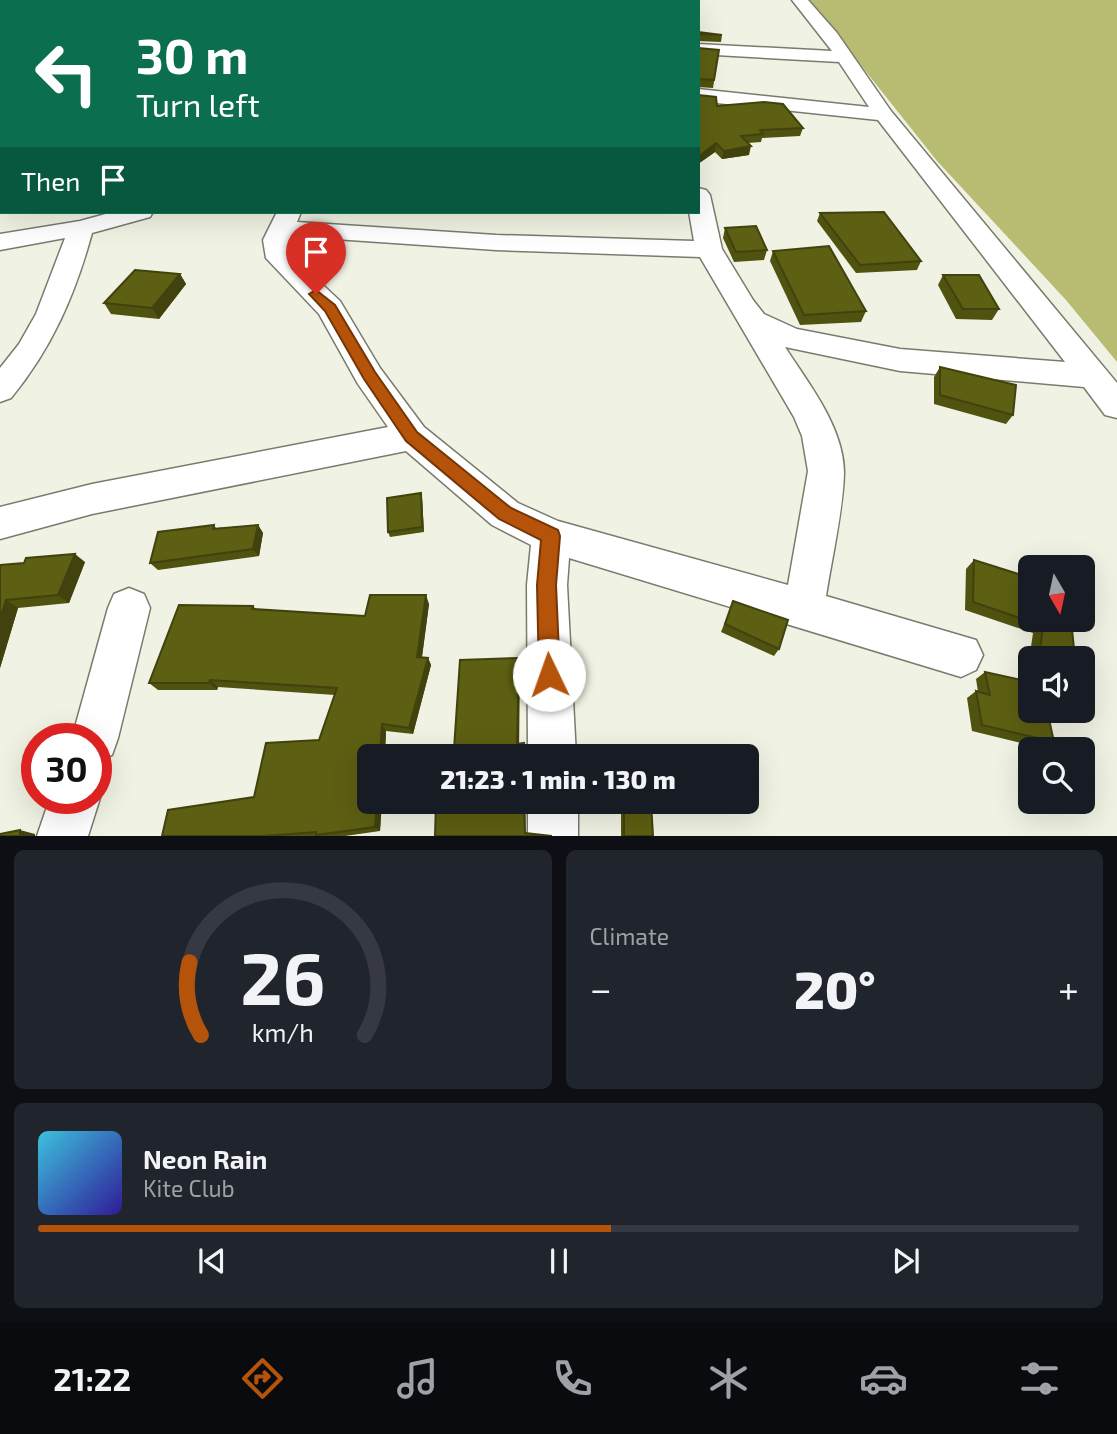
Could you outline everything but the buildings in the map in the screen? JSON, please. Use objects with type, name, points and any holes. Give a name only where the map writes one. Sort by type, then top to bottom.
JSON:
[{"type":"street","points":[[800,0],[845,57],[884,115],[1117,406]]},
{"type":"street","points":[[700,48],[845,57]]},
{"type":"street","points":[[700,95],[884,115]]},
{"type":"street","points":[[700,205],[709,249],[810,415],[819,436],[826,471],[804,609]]},
{"type":"street","points":[[0,242],[81,228],[134,214]]},
{"type":"street","points":[[709,249],[423,241],[286,220],[276,240],[279,258],[330,308],[369,376],[412,436],[505,514],[551,536],[961,655]]},
{"type":"street","points":[[0,390],[27,359],[53,314],[66,281],[81,228]]},
{"type":"street","points":[[754,321],[790,338],[900,360],[1093,376]]},
{"type":"street","points":[[0,523],[92,499],[412,436]]},
{"type":"street","points":[[551,536],[547,631],[552,744]]},
{"type":"street","points":[[99,723],[129,608]]},
{"type":"street","points":[[62,835],[69,814]]},
{"type":"street","points":[[553,814],[553,835]]},
{"type":"green space","points":[[809,0],[1117,0],[1117,362],[1066,300],[937,161]]},
{"type":"route","points":[[316,294],[330,308],[369,376],[412,436],[505,514],[551,536],[547,585],[549,675]]}]
